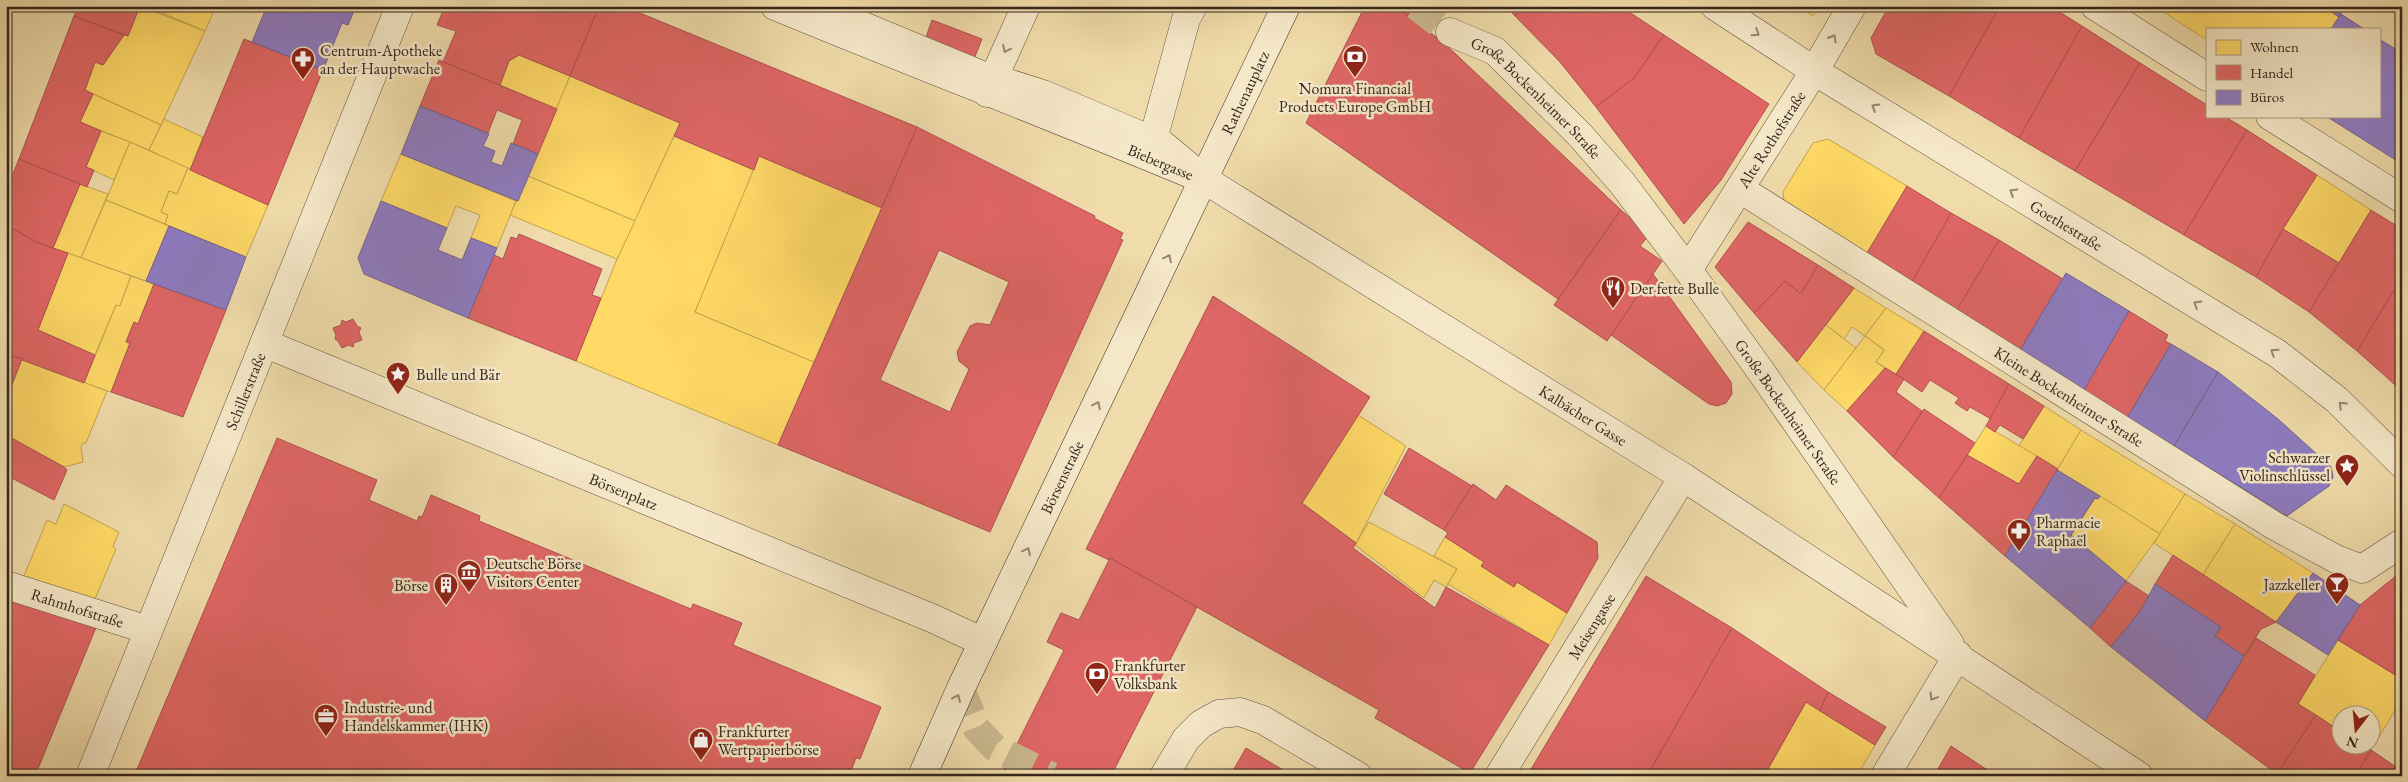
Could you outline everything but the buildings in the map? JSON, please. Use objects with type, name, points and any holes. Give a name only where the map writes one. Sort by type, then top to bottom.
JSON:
[{"type":"street","name":"Schillerstraße","points":[[90,776],[400,6]]},
{"type":"street","name":"Biebergasse","points":[[775,6],[990,85]]},
{"type":"street","name":"Biebergasse","points":[[815,6],[990,85],[1037,110],[1149,148],[1205,180]]},
{"type":"street","points":[[990,85],[1026,6]]},
{"type":"street","points":[[1149,148],[1186,19],[1193,6]]},
{"type":"street","name":"Rathenauplatz","points":[[1205,180],[1286,6]]},
{"type":"street","name":"Goethestraße","points":[[1715,6],[1815,70],[2278,354],[2337,400],[2402,464]]},
{"type":"street","name":"Alte Rothofstraße","points":[[1688,270],[1815,70],[1852,6]]},
{"type":"street","points":[[2095,6],[2206,75]]},
{"type":"street","name":"Große Bockenheimer Straße","points":[[1450,32],[1495,51],[1535,89],[1622,183],[1688,270],[1958,655],[2139,776]]},
{"type":"street","points":[[2273,118],[2402,199]]},
{"type":"street","name":"Kalbächer Gasse","points":[[1205,180],[1683,477],[1958,655]]},
{"type":"street","name":"Börsenstraße","points":[[922,776],[983,642],[1205,180]]},
{"type":"street","name":"Kleine Bockenheimer Straße","points":[[1740,189],[2273,525],[2336,560],[2362,569],[2402,543]]},
{"type":"street","name":"Börsenplatz","points":[[264,344],[915,612],[983,642]]},
{"type":"street","name":"Meisengasse","points":[[1499,776],[1683,477]]},
{"type":"street","name":"Rahmhofstraße","points":[[6,585],[148,630]]},
{"type":"street","points":[[1885,776],[1958,655]]},
{"type":"street","points":[[1164,776],[1186,739],[1201,724],[1219,714],[1240,712],[1264,720],[1358,776]]},
{"type":"tunnel","points":[[1416,6],[1450,32]]},
{"type":"tunnel","points":[[961,688],[977,729],[994,747],[1051,776]]},
{"type":"place","name":"Nomura Financial Products Europe GmbH","points":[[1355,78]]},
{"type":"place","name":"Centrum-Apotheke an der Hauptwache","points":[[303,80]]},
{"type":"place","name":"Der fette Bulle","points":[[1613,309]]},
{"type":"place","name":"Bulle und Bär","points":[[398,395]]},
{"type":"place","name":"Schwarzer Violinschlüssel","points":[[2347,487]]},
{"type":"place","name":"Pharmacie Raphaël","points":[[2019,552]]},
{"type":"place","name":"Deutsche Börse Visitors Center","points":[[469,593]]},
{"type":"place","name":"Jazzkeller","points":[[2337,605]]},
{"type":"place","name":"Börse","points":[[446,606]]},
{"type":"place","name":"Frankfurter Volksbank","points":[[1097,695]]},
{"type":"place","name":"Industrie- und Handelskammer (IHK)","points":[[326,737]]},
{"type":"place","name":"Frankfurter Wertpapierbörse","points":[[701,761]]}]
